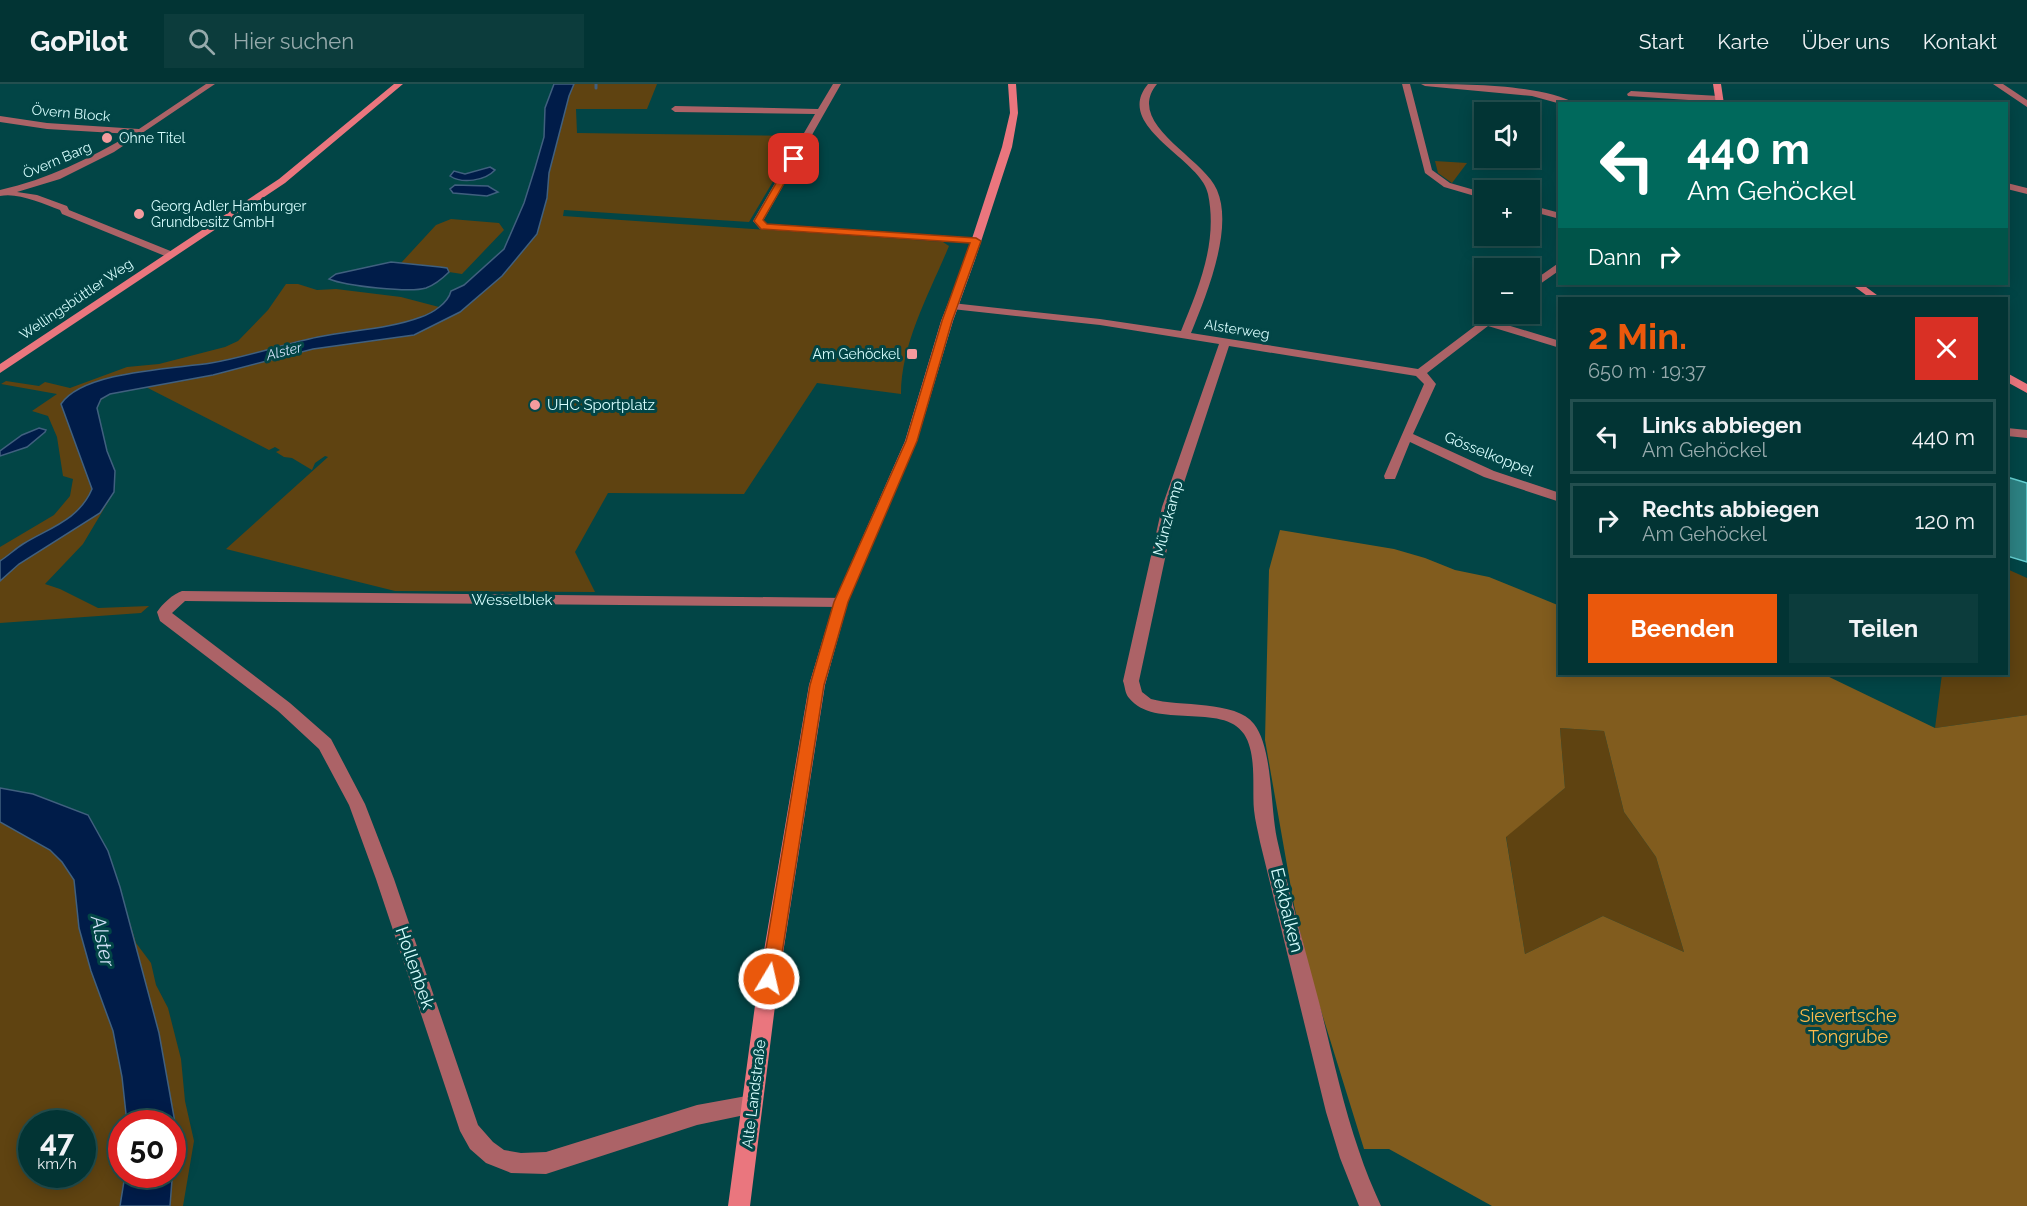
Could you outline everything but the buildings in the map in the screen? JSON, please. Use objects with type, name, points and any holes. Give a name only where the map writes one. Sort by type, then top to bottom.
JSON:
[{"type":"main road","name":"Wellingsbüttler Weg","points":[[0,369],[169,254],[282,181],[399,84]]},
{"type":"main road","name":"Alte Landstraße","points":[[739,1206],[766,998],[815,696],[841,602],[911,441],[952,306],[976,241],[1012,129],[1014,98],[1012,84]]},
{"type":"main road","points":[[1717,84],[1719,101]]},
{"type":"main road","points":[[1857,285],[1875,297]]},
{"type":"main road","points":[[2008,378],[2027,389]]},
{"type":"street","name":"Övern Barg","points":[[0,193],[21,189],[115,149],[211,84]]},
{"type":"street","points":[[837,84],[758,221],[764,227],[976,241]]},
{"type":"street","points":[[1153,84],[1144,97],[1146,118],[1161,136],[1191,162],[1212,189],[1215,207],[1211,269],[1185,335]]},
{"type":"street","points":[[1406,84],[1428,171],[1434,178],[1449,186],[1474,193]]},
{"type":"street","points":[[1425,84],[1532,93],[1566,102]]},
{"type":"street","points":[[1997,84],[2027,104]]},
{"type":"street","points":[[1630,94],[1719,101]]},
{"type":"street","points":[[675,109],[821,112]]},
{"type":"street","name":"Övern Block","points":[[0,119],[47,126],[141,132]]},
{"type":"street","points":[[2008,186],[2027,191]]},
{"type":"street","points":[[0,193],[34,197],[169,254]]},
{"type":"street","points":[[61,207],[77,200]]},
{"type":"street","points":[[1540,211],[1558,215]]},
{"type":"street","points":[[1540,280],[1558,267]]},
{"type":"street","name":"Alsterweg","points":[[952,306],[1100,322],[1420,374]]},
{"type":"street","points":[[1390,476],[1430,384],[1420,374],[1482,324]]},
{"type":"street","points":[[1492,324],[1558,344]]},
{"type":"street","name":"Münzkamp","points":[[1136,698],[1131,690],[1131,681],[1169,507],[1225,342]]},
{"type":"street","points":[[2008,432],[2027,434]]},
{"type":"street","name":"Gösselkoppel","points":[[1406,436],[1489,474],[1558,497]]},
{"type":"street","name":"Wesselblek","points":[[182,596],[841,602]]},
{"type":"street","name":"Hollenbek","points":[[182,596],[164,612],[165,617],[284,707],[324,744],[357,804],[385,879],[470,1131],[480,1147],[498,1160],[521,1165],[546,1163],[698,1115],[752,1105]]},
{"type":"street","name":"Eekbalken","points":[[1136,698],[1158,707],[1230,715],[1243,721],[1251,731],[1256,744],[1263,818],[1348,1151],[1370,1206]]},
{"type":"shaded area","name":"UHC Sportplatz","points":[[574,84],[657,84],[647,109],[576,109],[577,133],[800,136],[749,222],[564,210],[563,216],[943,242],[949,246],[911,337],[902,375],[901,394],[817,383],[744,494],[608,493],[575,552],[595,592],[395,591],[226,549],[328,457],[325,456],[315,463],[312,470],[292,458],[284,457],[276,452],[280,450],[275,447],[269,450],[144,386],[110,394],[101,400],[97,408],[107,451],[115,471],[114,492],[83,544],[45,584],[98,608],[149,606],[141,613],[0,623],[0,547],[54,515],[70,496],[73,479],[63,476],[57,437],[48,416],[32,411],[57,394],[1,384],[6,381],[39,386],[45,382],[70,388],[127,367],[159,364],[225,347],[238,341],[268,310],[286,284],[298,284],[317,290],[336,289],[401,297],[439,307],[473,301],[502,276],[537,234],[547,198],[549,173]]},
{"type":"shaded area","points":[[1435,161],[1467,163],[1452,183],[1438,173]]},
{"type":"shaded area","points":[[451,219],[499,223],[504,230],[462,274],[449,272],[447,268],[401,263],[436,225]]},
{"type":"shaded area","points":[[2008,569],[2027,578],[2027,715],[1935,728],[1942,675],[2008,675]]},
{"type":"shaded area","points":[[1560,728],[1604,731],[1624,812],[1656,857],[1684,952],[1603,916],[1525,954],[1506,836],[1565,788]]},
{"type":"shaded area","points":[[0,788],[33,794],[88,815],[108,851],[136,943],[151,963],[156,985],[168,1008],[181,1059],[185,1101],[194,1141],[183,1206],[0,1206]]},
{"type":"green space","name":"Sievertsche Tongrube","points":[[1280,530],[1394,549],[1455,570],[1489,577],[1558,605],[1558,675],[1825,675],[1935,728],[2027,715],[2027,1206],[1492,1206],[1389,1149],[1364,1149],[1309,972],[1294,905],[1265,740],[1269,570]],"holes":[[[1560,728],[1604,731],[1624,812],[1656,857],[1684,952],[1603,916],[1525,954],[1506,837],[1565,788]]]},
{"type":"water","name":"Alster","points":[[554,84],[574,84],[549,173],[547,198],[537,234],[502,276],[460,312],[414,335],[313,349],[213,375],[110,394],[101,399],[97,408],[107,451],[115,471],[114,492],[100,513],[19,564],[0,581],[0,561],[23,544],[71,516],[86,500],[92,489],[61,404],[72,393],[108,378],[211,363],[318,337],[409,321],[435,310],[447,300],[451,291],[464,285],[504,249],[524,203],[535,168],[544,137],[545,108]]},
{"type":"water","points":[[490,167],[495,170],[480,179],[467,181],[450,176],[454,171],[465,174]]},
{"type":"water","points":[[455,185],[488,186],[498,192],[487,196],[453,193],[450,189]]},
{"type":"water","points":[[391,262],[447,268],[449,272],[426,288],[406,290],[349,284],[329,279],[336,274]]},
{"type":"water","points":[[39,428],[46,430],[27,447],[0,456],[0,451],[22,435]]},
{"type":"water","name":"Alster","points":[[0,788],[33,794],[88,815],[108,851],[120,887],[159,1033],[173,1110],[126,1110],[113,1031],[91,971],[79,928],[74,880],[62,862],[50,850],[0,822]]},
{"type":"water","points":[[123,1188],[171,1188],[170,1206],[120,1206]]},
{"type":"place","name":"Ohne Titel","points":[[107,138]]},
{"type":"place","name":"Georg Adler Hamburger Grundbesitz GmbH","points":[[139,214]]},
{"type":"place","name":"Am Gehöckel","points":[[912,354]]},
{"type":"place","name":"UHC Sportplatz","points":[[535,405]]},
{"type":"route","points":[[769,979],[817,685],[841,602],[911,441],[947,321],[976,241],[764,227],[758,221],[794,159]]}]
